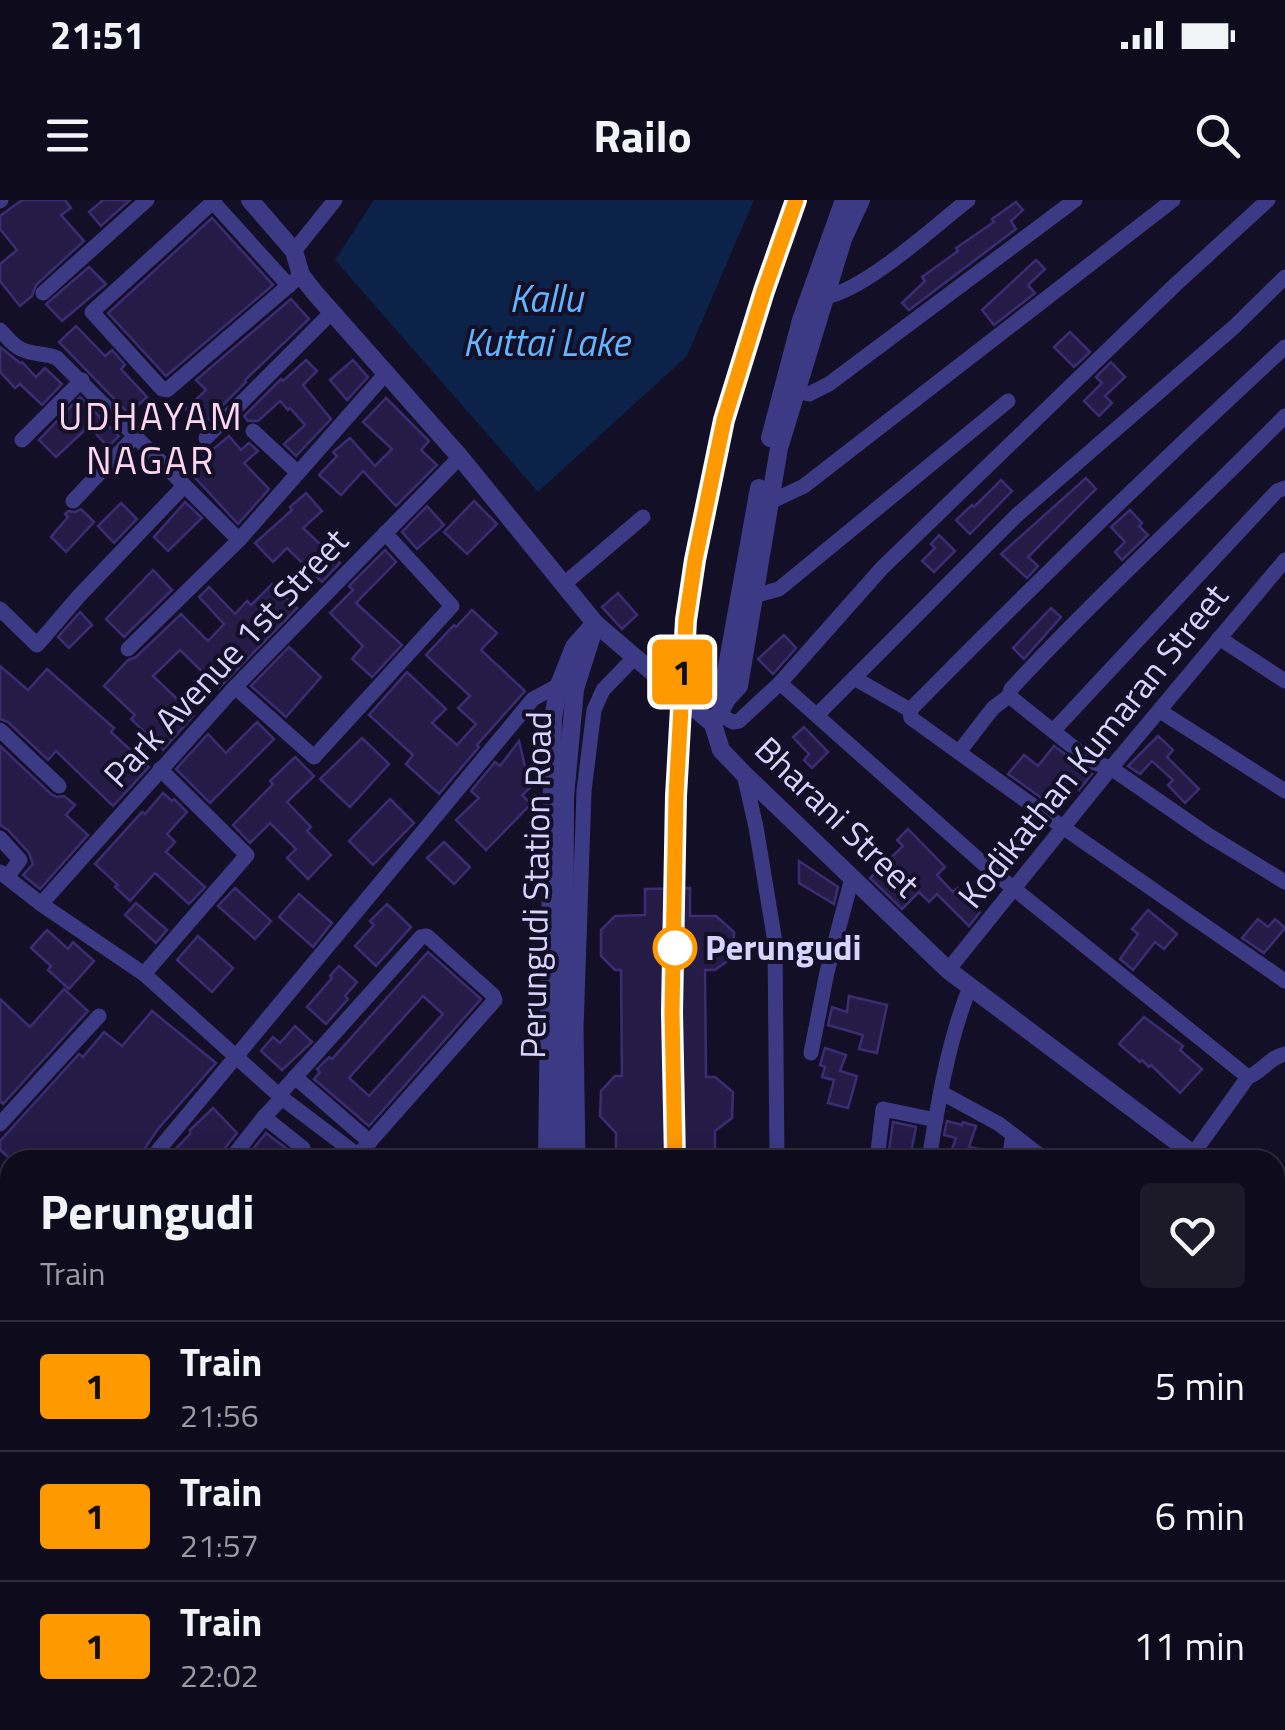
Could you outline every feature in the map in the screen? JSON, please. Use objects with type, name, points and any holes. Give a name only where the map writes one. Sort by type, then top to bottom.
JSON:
[{"type":"street","points":[[43,293],[147,200]]},
{"type":"street","name":"Bharani Street","points":[[250,200],[294,251],[295,280],[332,312],[387,372],[596,624],[634,658],[719,713],[721,750],[948,970],[1184,1150]]},
{"type":"street","points":[[294,251],[335,200]]},
{"type":"street","points":[[719,713],[777,404],[801,320],[844,200]]},
{"type":"street","points":[[719,713],[739,686],[778,448],[843,239],[860,200]]},
{"type":"street","points":[[826,297],[844,293],[873,274],[968,200]]},
{"type":"street","points":[[794,392],[809,394],[829,384],[1075,200]]},
{"type":"street","points":[[768,503],[804,486],[1173,200]]},
{"type":"street","points":[[719,713],[733,722],[739,721],[780,682],[882,568],[1268,200]]},
{"type":"street","points":[[214,201],[295,280],[164,390],[92,315],[214,201]]},
{"type":"street","points":[[818,715],[1018,514],[1234,328],[1285,277]]},
{"type":"street","points":[[206,438],[332,312]]},
{"type":"street","points":[[0,330],[17,348],[57,358],[239,540]]},
{"type":"street","points":[[910,710],[1034,584],[1285,347]]},
{"type":"street","points":[[128,648],[239,540],[387,372]]},
{"type":"street","points":[[22,440],[82,380]]},
{"type":"street","points":[[754,596],[779,589],[1008,401]]},
{"type":"street","points":[[959,752],[993,708],[1009,696],[1011,689],[1064,632],[1285,416]]},
{"type":"street","points":[[254,431],[298,473]]},
{"type":"street","points":[[73,502],[136,436]]},
{"type":"street","name":"Park Avenue 1st Street","points":[[41,904],[235,687],[460,457]]},
{"type":"street","points":[[0,609],[36,645],[184,486]]},
{"type":"street","points":[[1054,730],[1277,490],[1285,488]]},
{"type":"street","points":[[564,584],[642,518]]},
{"type":"street","points":[[235,687],[314,757],[452,606],[385,532]]},
{"type":"street","name":"Kodikathan Kumaran Street","points":[[948,970],[1219,638],[1284,565]]},
{"type":"street","name":"Perungudi Station Road","points":[[547,1150],[553,718],[559,685],[574,647],[596,624]]},
{"type":"street","name":"Perungudi Station Road","points":[[564,1150],[565,796],[574,688],[596,624]]},
{"type":"street","points":[[1219,638],[1285,681]]},
{"type":"street","points":[[578,1150],[576,1028],[584,792],[594,710],[603,690],[634,658]]},
{"type":"street","points":[[854,678],[910,710]]},
{"type":"street","points":[[780,682],[988,867],[1248,1078]]},
{"type":"street","points":[[158,1150],[533,699],[559,685]]},
{"type":"street","points":[[1009,696],[1092,762],[1112,768],[1208,836],[1285,882]]},
{"type":"street","points":[[910,710],[911,718],[1285,981]]},
{"type":"street","points":[[1160,710],[1285,791]]},
{"type":"street","points":[[0,730],[59,786]]},
{"type":"street","points":[[144,974],[247,855],[160,770]]},
{"type":"street","points":[[744,774],[775,942],[778,1150]]},
{"type":"street","points":[[0,838],[20,860],[3,874],[144,974],[236,1058],[351,1150]]},
{"type":"street","points":[[811,1054],[852,878]]},
{"type":"street","points":[[238,1150],[295,1077],[421,938],[427,936],[494,1000],[366,1150]]},
{"type":"street","points":[[932,1150],[970,987]]},
{"type":"street","points":[[0,1124],[99,1016]]},
{"type":"street","points":[[1199,1150],[1248,1078],[1285,1054]]},
{"type":"street","points":[[295,1077],[370,1142]]},
{"type":"street","points":[[942,1093],[999,1124],[1033,1150]]},
{"type":"street","points":[[878,1150],[884,1109],[936,1120]]},
{"type":"street","points":[[264,1117],[303,1150]]},
{"type":"street","points":[[1010,1150],[1013,1135]]},
{"type":"water","name":"Kallu Kuttai Lake","points":[[374,200],[754,200],[687,356],[538,492],[335,260]]},
{"type":"building","points":[[22,200],[65,200],[71,208],[61,215],[84,241],[36,285],[32,296],[20,306],[0,281],[0,264],[17,250],[0,229],[0,216]]},
{"type":"building","points":[[103,200],[130,200],[101,226],[89,212]]},
{"type":"building","points":[[1016,202],[1023,210],[1011,221],[1016,229],[909,310],[902,303],[925,281],[922,277]]},
{"type":"building","points":[[212,218],[273,285],[166,376],[108,313]]},
{"type":"building","points":[[1036,260],[1045,269],[1028,285],[1035,293],[994,325],[982,310]]},
{"type":"building","points":[[89,267],[106,284],[62,321],[46,304]]},
{"type":"building","points":[[291,299],[309,319],[201,427],[186,409],[206,390],[196,380]]},
{"type":"building","points":[[76,326],[105,356],[112,350],[125,365],[121,369],[147,397],[129,414],[59,342]]},
{"type":"building","points":[[1070,332],[1090,352],[1074,367],[1054,347]]},
{"type":"building","points":[[0,347],[36,377],[45,368],[62,384],[42,405],[20,384],[15,388],[0,372]]},
{"type":"building","points":[[306,360],[317,371],[303,385],[331,419],[296,456],[284,444],[305,425],[290,408],[280,401],[258,421],[248,421],[244,416]]},
{"type":"building","points":[[353,360],[368,377],[347,400],[330,380]]},
{"type":"building","points":[[1111,362],[1125,377],[1105,396],[1112,403],[1099,416],[1084,401],[1102,383],[1096,377]]},
{"type":"building","points":[[80,397],[119,436],[108,447],[89,426],[56,457],[39,440]]},
{"type":"building","points":[[386,398],[429,441],[421,450],[437,465],[396,506],[363,471],[341,495],[319,475],[337,456],[333,452],[350,438],[375,466],[392,449],[363,422]]},
{"type":"building","points":[[229,436],[241,450],[249,443],[258,451],[244,463],[269,489],[238,524],[188,470]]},
{"type":"building","points":[[1086,478],[1096,489],[1028,557],[1038,566],[1027,578],[1001,554]]},
{"type":"building","points":[[1001,480],[1012,491],[970,534],[956,520]]},
{"type":"building","points":[[306,493],[322,511],[303,528],[340,563],[322,582],[287,548],[273,562],[255,543]]},
{"type":"building","points":[[474,501],[497,524],[467,554],[444,532]]},
{"type":"building","points":[[185,502],[202,518],[168,551],[154,537]]},
{"type":"building","points":[[121,503],[137,519],[114,543],[98,526]]},
{"type":"building","points":[[427,506],[444,525],[417,549],[402,532]]},
{"type":"building","points":[[81,509],[94,522],[66,552],[51,537],[68,517],[68,511]]},
{"type":"building","points":[[1130,510],[1148,535],[1122,560],[1115,552],[1125,542],[1111,527]]},
{"type":"building","points":[[939,535],[955,551],[934,572],[922,561],[935,548],[931,544]]},
{"type":"building","points":[[385,550],[396,562],[356,603],[402,645],[372,677],[352,659],[363,646],[330,613],[353,590],[349,586]]},
{"type":"building","points":[[153,570],[172,590],[124,637],[106,619]]},
{"type":"building","points":[[272,584],[297,608],[219,688],[180,650],[153,676],[194,715],[163,750],[131,719],[135,715],[104,686],[181,614],[208,641],[224,624],[199,597],[209,587],[235,614],[247,601],[251,605]]},
{"type":"building","points":[[618,593],[637,615],[622,629],[602,607]]},
{"type":"building","points":[[1051,608],[1061,617],[1024,659],[1013,648]]},
{"type":"building","points":[[472,610],[497,633],[481,650],[525,691],[439,794],[406,764],[413,755],[369,715],[407,672],[446,709],[432,723],[457,745],[476,724],[458,708],[470,696],[426,655]]},
{"type":"building","points":[[80,612],[92,625],[69,648],[58,637]]},
{"type":"building","points":[[784,635],[796,648],[773,674],[758,659]]},
{"type":"building","points":[[289,647],[321,677],[286,717],[251,686]]},
{"type":"building","points":[[0,666],[28,690],[47,669],[114,728],[111,732],[149,767],[113,806],[56,751],[48,760],[0,719]]},
{"type":"building","points":[[257,722],[274,739],[210,803],[176,769],[208,734],[226,753]]},
{"type":"building","points":[[804,727],[828,752],[812,768],[804,760],[809,754],[793,737]]},
{"type":"building","points":[[1158,736],[1173,750],[1167,757],[1199,789],[1185,803],[1168,785],[1173,780],[1152,761],[1140,774],[1128,766]]},
{"type":"building","points":[[362,738],[389,764],[350,807],[320,779]]},
{"type":"building","points":[[519,741],[530,788],[522,795],[531,804],[486,850],[456,820],[479,798],[471,791],[495,762],[500,766]]},
{"type":"building","points":[[0,746],[51,794],[64,796],[75,805],[66,815],[88,835],[40,889],[23,875],[33,864],[29,853],[0,825]]},
{"type":"building","points":[[1054,746],[1092,774],[1079,790],[1069,781],[1050,804],[1008,774],[1024,755],[1038,766]]},
{"type":"building","points":[[295,757],[314,776],[287,802],[311,827],[307,831],[331,855],[308,879],[287,858],[296,849],[270,823],[250,843],[233,825]]},
{"type":"building","points":[[163,793],[187,812],[167,834],[175,842],[166,852],[205,887],[189,904],[155,873],[130,901],[95,864]]},
{"type":"building","points":[[390,799],[414,823],[373,865],[349,841]]},
{"type":"building","points":[[908,829],[945,867],[937,875],[953,892],[958,888],[980,912],[969,926],[937,894],[929,902],[919,892],[902,909],[870,878],[903,846],[897,840]]},
{"type":"building","points":[[444,842],[470,867],[454,884],[427,858]]},
{"type":"building","points":[[799,861],[838,887],[834,904],[799,883]]},
{"type":"building","points":[[235,888],[271,921],[255,939],[218,906]]},
{"type":"building","points":[[690,888],[690,916],[716,916],[734,932],[733,957],[715,970],[705,970],[706,1077],[715,1077],[733,1092],[732,1118],[715,1131],[715,1150],[616,1150],[616,1133],[600,1116],[601,1091],[615,1076],[622,1076],[621,970],[615,970],[601,956],[601,930],[615,916],[645,915],[645,889]]},
{"type":"building","points":[[299,894],[332,923],[313,947],[279,917]]},
{"type":"building","points":[[136,903],[167,930],[156,943],[125,915]]},
{"type":"building","points":[[387,904],[411,927],[376,966],[355,946],[374,925],[370,921]]},
{"type":"building","points":[[1148,910],[1177,934],[1164,949],[1155,942],[1133,970],[1120,959],[1138,934],[1132,929]]},
{"type":"building","points":[[1258,919],[1268,927],[1275,919],[1285,928],[1264,953],[1242,938]]},
{"type":"building","points":[[47,930],[68,949],[73,942],[94,961],[69,989],[31,948]]},
{"type":"building","points":[[198,936],[233,968],[212,992],[177,960]]},
{"type":"building","points":[[428,952],[481,999],[369,1126],[314,1079],[320,1072],[317,1069],[329,1057],[332,1059]],"holes":[[[423,996],[443,1014],[369,1096],[349,1078]]]},
{"type":"building","points":[[339,966],[357,982],[326,1024],[307,1007]]},
{"type":"building","points":[[64,989],[88,1011],[3,1104],[0,999],[30,1027]]},
{"type":"building","points":[[849,996],[887,1005],[877,1053],[859,1049],[863,1035],[828,1025],[832,1007],[847,1012]]},
{"type":"building","points":[[152,1011],[216,1063],[144,1150],[0,1150],[0,1141],[104,1032],[122,1046]]},
{"type":"building","points":[[1144,1017],[1183,1046],[1180,1050],[1202,1069],[1180,1093],[1151,1065],[1140,1062],[1119,1044]]},
{"type":"building","points":[[295,1026],[312,1042],[282,1070],[261,1051],[273,1037],[280,1043]]},
{"type":"building","points":[[825,1048],[846,1055],[840,1071],[857,1076],[848,1108],[828,1103],[834,1080],[822,1077],[825,1067],[820,1065]]},
{"type":"building","points":[[213,1108],[237,1133],[223,1150],[175,1150]]},
{"type":"building","points":[[947,1121],[976,1126],[969,1147],[984,1150],[952,1150],[956,1138],[944,1135]]},
{"type":"building","points":[[893,1122],[916,1127],[912,1150],[889,1150]]},
{"type":"building","points":[[266,1133],[288,1150],[252,1150]]},
{"type":"railway","points":[[675,1150],[672,1012],[686,621],[724,420],[796,200]]},
{"type":"train","name":"1","points":[[675,1150],[672,1012],[676,796],[686,620],[724,420],[796,200]]},
{"type":"place","name":"Perungudi","points":[[675,948]]},
{"type":"district","name":"UDHAYAM NAGAR","points":[[151,439]]}]
